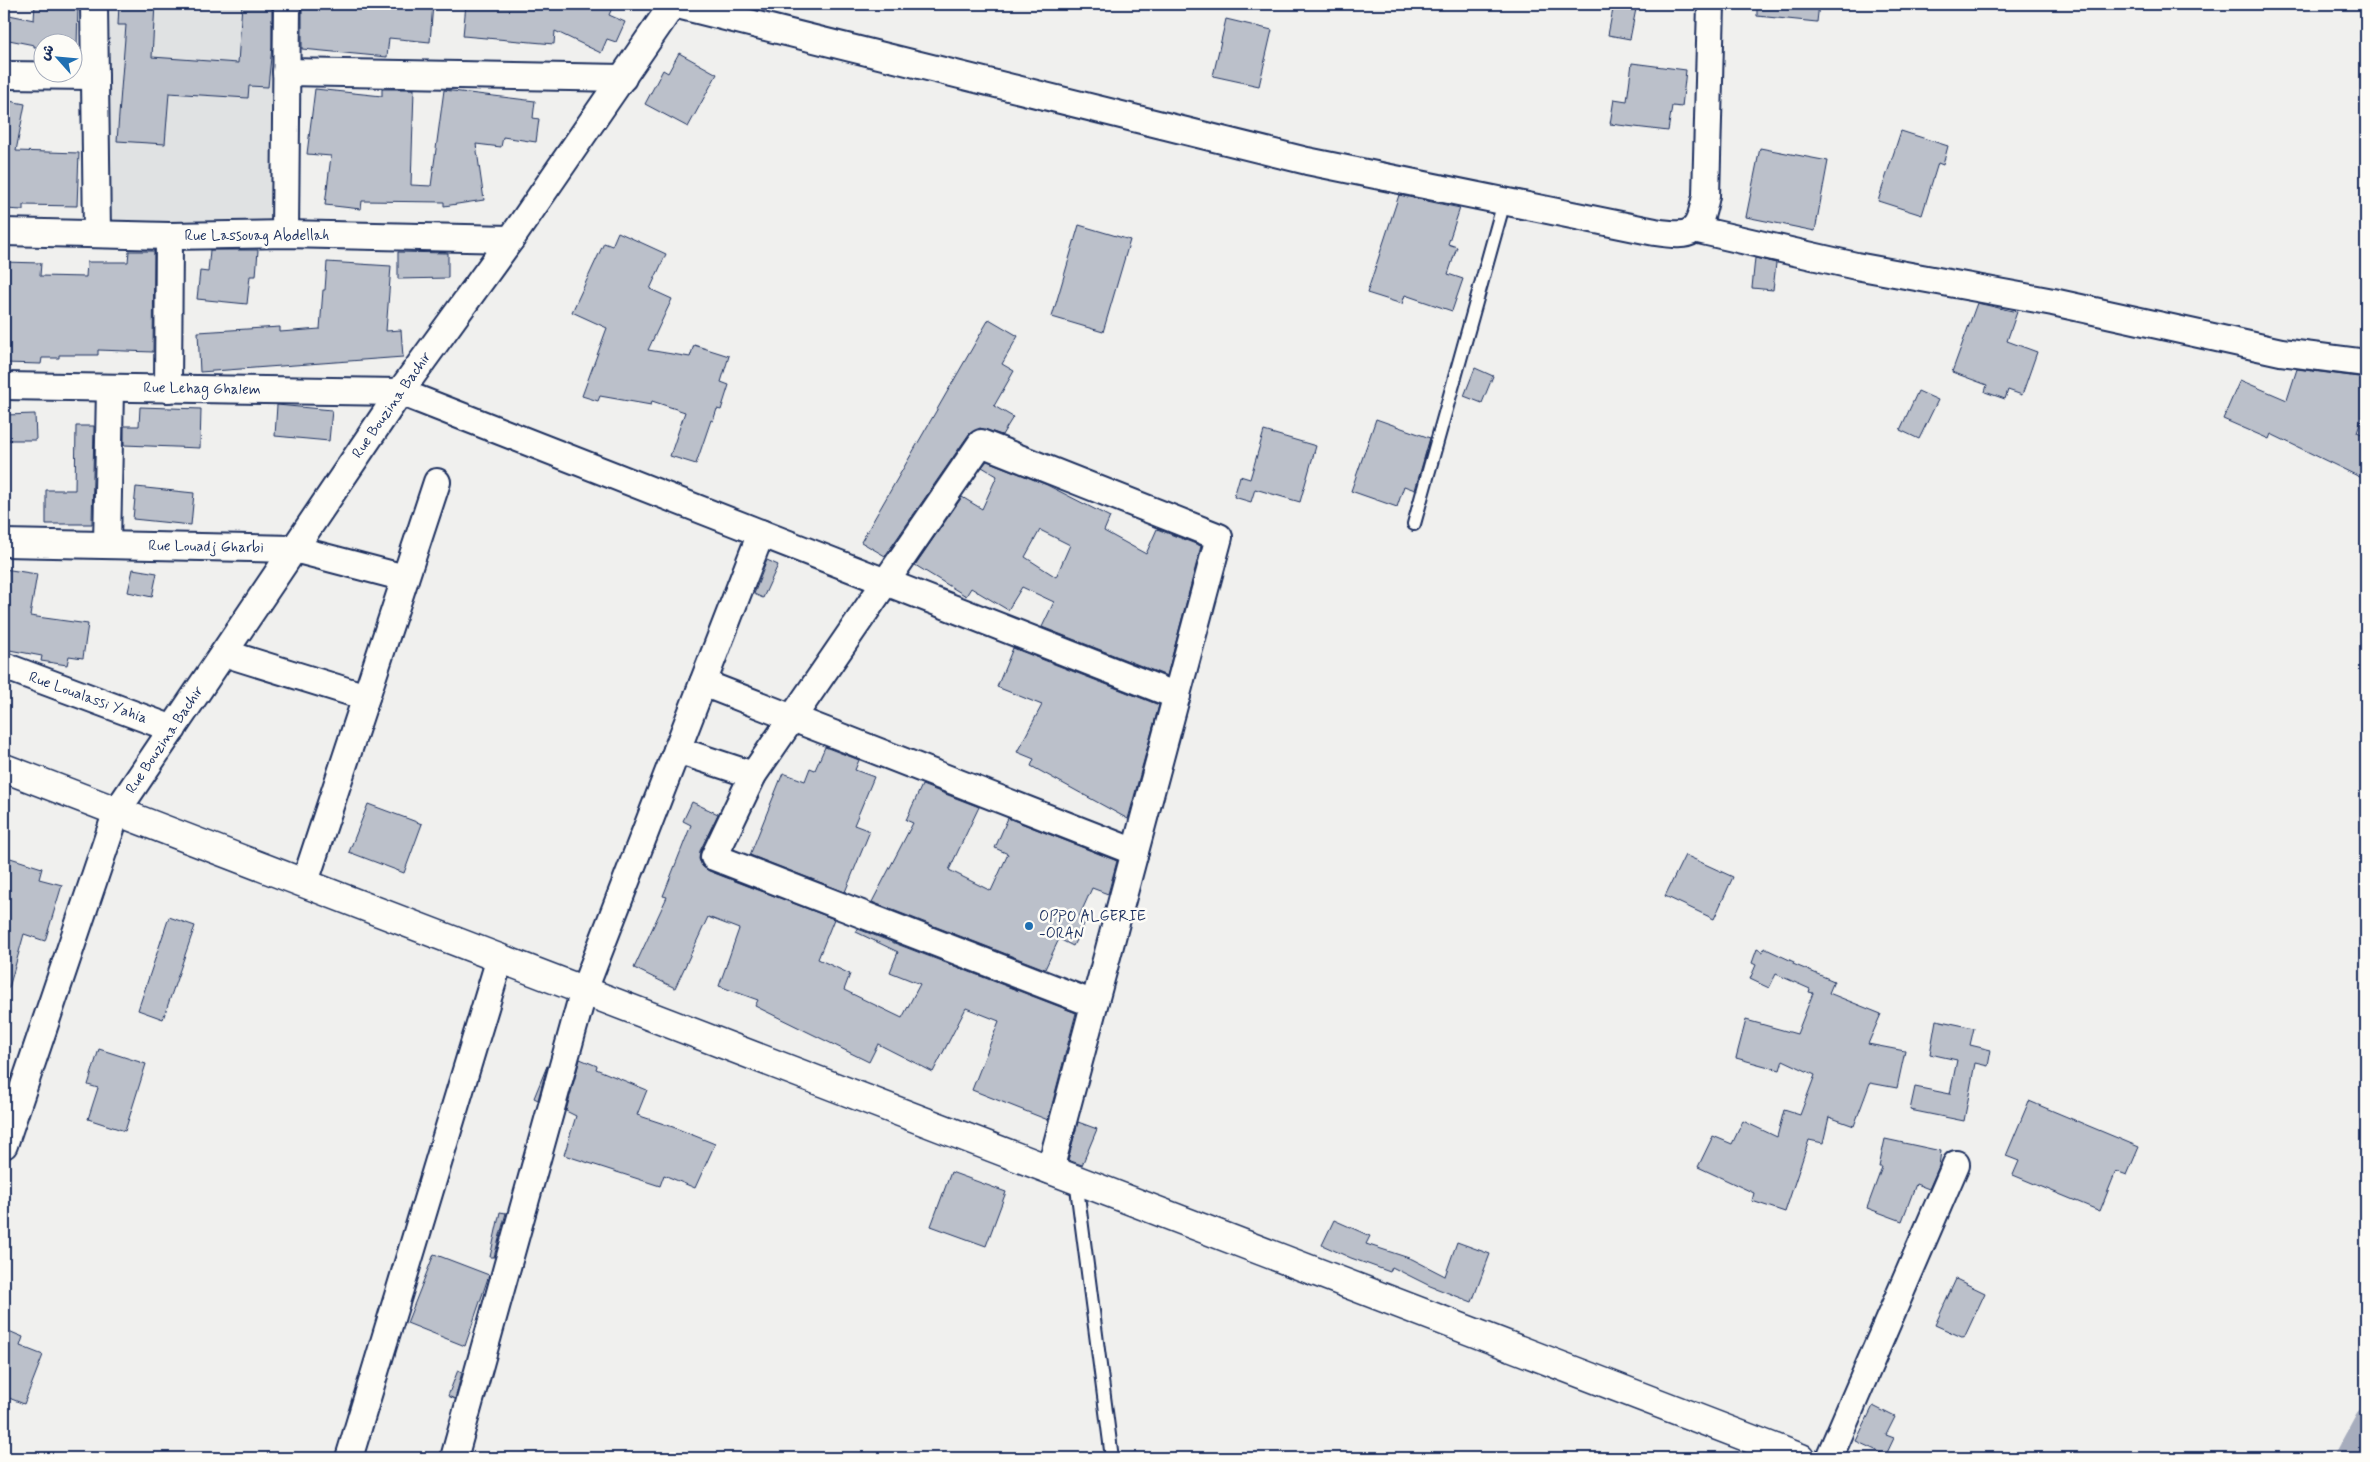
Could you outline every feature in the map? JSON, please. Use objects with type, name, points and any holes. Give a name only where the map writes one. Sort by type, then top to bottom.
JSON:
[{"type":"main road","points":[[4,768],[305,882],[1800,1458]]},
{"type":"street","points":[[94,4],[97,234]]},
{"type":"street","points":[[285,234],[287,4]]},
{"type":"street","points":[[673,4],[1307,162],[1655,232],[1685,235],[1694,230],[1701,218],[1706,196],[1711,4]]},
{"type":"street","name":"Rue Bouzina Bachir","points":[[4,1145],[117,811],[400,392],[511,239],[673,4]]},
{"type":"street","points":[[286,72],[623,78]]},
{"type":"street","points":[[4,76],[95,76]]},
{"type":"street","points":[[1694,230],[1856,266],[2053,302],[2272,350],[2366,363]]},
{"type":"street","name":"Rue Lassouag Abdellah","points":[[4,232],[168,236],[285,234],[511,239]]},
{"type":"street","points":[[168,236],[168,389]]},
{"type":"street","name":"Rue Lehag Ghalem","points":[[4,386],[400,392]]},
{"type":"street","points":[[107,545],[110,388]]},
{"type":"street","points":[[400,392],[1177,696]]},
{"type":"street","points":[[1050,1170],[1219,537],[981,443],[753,775],[714,857],[1094,1004]]},
{"type":"street","points":[[305,882],[437,482]]},
{"type":"street","points":[[454,1458],[584,990],[761,532]]},
{"type":"street","name":"Rue Louadj Gharbi","points":[[4,543],[294,549],[405,578]]},
{"type":"street","points":[[224,653],[366,697]]},
{"type":"street","name":"Rue Loualassi Yahia","points":[[4,666],[173,729]]},
{"type":"street","points":[[703,683],[1135,852]]},
{"type":"street","points":[[677,750],[753,775]]},
{"type":"street","points":[[349,1458],[500,958]]},
{"type":"street","points":[[1829,1458],[1956,1164]]},
{"type":"lane","points":[[1414,524],[1504,202]]},
{"type":"lane","points":[[1076,1180],[1112,1458]]},
{"type":"shaded area","points":[[110,4],[275,4],[273,219],[107,225]]},
{"type":"building","points":[[35,4],[78,4],[77,32],[32,32],[32,45],[4,39],[4,14],[34,20]]},
{"type":"building","points":[[119,4],[155,4],[152,57],[238,63],[242,4],[272,4],[272,47],[268,87],[249,86],[248,98],[169,93],[165,144],[117,141],[126,25],[118,25]]},
{"type":"building","points":[[302,4],[379,6],[379,4],[433,4],[430,42],[389,38],[387,57],[302,49]]},
{"type":"building","points":[[466,4],[540,4],[574,7],[575,4],[602,4],[612,8],[609,15],[625,22],[616,42],[607,39],[601,53],[555,31],[554,44],[463,36]]},
{"type":"building","points":[[1614,4],[1637,4],[1630,39],[1608,35]]},
{"type":"building","points":[[1757,4],[1819,4],[1817,22],[1757,16]]},
{"type":"building","points":[[1226,19],[1272,30],[1259,86],[1213,76]]},
{"type":"building","points":[[679,53],[717,74],[688,127],[645,104],[663,70],[668,73]]},
{"type":"building","points":[[1632,63],[1686,70],[1682,107],[1672,106],[1668,131],[1610,124],[1614,99],[1627,101]]},
{"type":"building","points":[[315,89],[382,96],[382,89],[414,89],[411,185],[431,186],[444,90],[535,101],[533,118],[539,119],[536,142],[503,137],[501,147],[476,144],[484,200],[444,206],[444,202],[362,201],[361,209],[325,205],[331,156],[307,154]]},
{"type":"building","points":[[4,100],[25,104],[16,151],[79,153],[77,206],[23,205],[23,210],[4,209]]},
{"type":"building","points":[[1901,131],[1948,146],[1943,165],[1938,163],[1922,215],[1878,201]]},
{"type":"building","points":[[1760,148],[1828,161],[1815,231],[1746,217]]},
{"type":"building","points":[[1399,195],[1460,208],[1448,244],[1457,247],[1448,274],[1463,279],[1452,311],[1405,295],[1402,304],[1367,293]]},
{"type":"building","points":[[1079,225],[1130,240],[1103,332],[1052,317]]},
{"type":"building","points":[[618,232],[666,254],[650,289],[672,299],[648,350],[690,357],[694,345],[729,356],[721,382],[729,385],[721,410],[717,409],[713,421],[711,420],[696,464],[670,456],[685,412],[652,401],[651,405],[600,396],[598,401],[582,396],[607,328],[572,312],[604,243],[612,246]]},
{"type":"building","points":[[210,250],[258,250],[256,276],[250,276],[247,304],[197,299],[200,271],[208,272]]},
{"type":"building","points":[[129,251],[154,251],[153,352],[98,350],[98,355],[59,355],[59,358],[42,358],[41,364],[4,363],[4,262],[41,263],[40,276],[86,277],[87,262],[128,262]]},
{"type":"building","points":[[398,252],[448,253],[448,278],[398,279]]},
{"type":"building","points":[[1755,258],[1776,263],[1773,290],[1752,288]]},
{"type":"building","points":[[327,262],[391,266],[386,331],[401,330],[403,357],[200,372],[198,332],[280,327],[280,332],[320,329]]},
{"type":"building","points":[[1977,303],[2017,312],[2007,341],[2037,352],[2022,395],[2008,390],[2005,399],[1985,392],[1987,385],[1952,372]]},
{"type":"building","points":[[989,319],[1018,336],[1002,364],[1014,371],[994,406],[1013,417],[1002,435],[980,428],[969,434],[885,556],[861,542]]},
{"type":"building","points":[[1475,368],[1493,376],[1482,403],[1464,396]]},
{"type":"building","points":[[2297,369],[2366,378],[2366,404],[2357,432],[2366,436],[2366,480],[2271,434],[2269,439],[2223,419],[2240,380],[2287,400]]},
{"type":"building","points":[[1918,391],[1938,400],[1919,439],[1900,430]]},
{"type":"building","points":[[277,405],[332,410],[329,441],[275,436]]},
{"type":"building","points":[[140,407],[201,409],[200,448],[124,445],[124,426],[139,426]]},
{"type":"building","points":[[35,414],[36,440],[6,440],[5,415]]},
{"type":"building","points":[[1376,419],[1430,438],[1415,490],[1404,486],[1397,507],[1351,491]]},
{"type":"building","points":[[76,426],[94,426],[92,524],[46,524],[46,490],[75,490]]},
{"type":"building","points":[[1264,431],[1316,446],[1300,502],[1255,489],[1251,502],[1234,497],[1240,476],[1250,479]]},
{"type":"building","points":[[987,461],[1047,485],[1110,517],[1104,531],[1146,554],[1157,529],[1201,546],[1167,676],[1042,627],[1054,602],[1022,587],[1008,610],[971,588],[966,596],[915,565],[962,497],[982,509],[997,476],[982,467]],"holes":[[[1040,530],[1070,545],[1056,577],[1025,557]]]},
{"type":"building","points":[[136,487],[194,493],[191,525],[133,519]]},
{"type":"building","points":[[767,560],[778,565],[763,598],[754,594]]},
{"type":"building","points":[[4,569],[37,574],[30,616],[88,624],[83,658],[69,656],[67,665],[41,661],[42,656],[4,649]]},
{"type":"building","points":[[133,569],[157,573],[152,597],[128,592]]},
{"type":"building","points":[[1013,648],[1159,705],[1128,819],[1031,766],[1034,759],[1017,752],[1042,705],[997,687]]},
{"type":"building","points":[[825,747],[859,760],[855,770],[874,777],[854,825],[870,831],[845,892],[750,855],[783,773],[805,781],[810,768],[815,770]]},
{"type":"building","points":[[922,785],[979,807],[949,870],[991,891],[1008,854],[995,848],[1008,818],[1117,861],[1108,894],[1092,888],[1079,917],[1086,920],[1073,946],[1059,939],[1045,969],[872,902],[913,823],[906,820]]},
{"type":"building","points":[[692,802],[718,814],[700,851],[699,859],[702,866],[709,871],[834,919],[818,959],[850,974],[844,990],[902,1018],[920,984],[890,972],[898,952],[856,932],[858,929],[1076,1013],[1048,1120],[972,1090],[999,1021],[966,1008],[933,1072],[878,1044],[869,1062],[755,1006],[758,1000],[719,986],[739,929],[708,917],[675,988],[634,968],[667,897],[663,896],[691,825],[683,821]]},
{"type":"building","points":[[368,804],[422,824],[404,873],[349,852]]},
{"type":"building","points":[[1685,855],[1733,877],[1714,919],[1665,896]]},
{"type":"building","points":[[4,856],[42,868],[39,879],[62,885],[45,941],[24,934],[9,988],[4,987]]},
{"type":"building","points":[[169,917],[195,926],[163,1019],[138,1010]]},
{"type":"building","points":[[1764,948],[1794,962],[1793,964],[1834,981],[1829,993],[1881,1014],[1868,1044],[1905,1051],[1897,1088],[1870,1083],[1854,1126],[1829,1117],[1823,1143],[1809,1140],[1785,1212],[1752,1201],[1754,1193],[1698,1167],[1713,1136],[1732,1144],[1743,1121],[1777,1137],[1784,1110],[1800,1115],[1815,1075],[1783,1060],[1780,1070],[1736,1058],[1746,1020],[1797,1034],[1813,993],[1809,992],[1810,989],[1776,974],[1769,988],[1750,979],[1756,965],[1752,963],[1757,949],[1763,952]]},
{"type":"building","points":[[1936,1020],[1974,1028],[1970,1045],[1991,1050],[1988,1066],[1975,1063],[1964,1121],[1910,1110],[1915,1087],[1950,1094],[1957,1060],[1930,1054]]},
{"type":"building","points":[[99,1049],[146,1064],[125,1131],[88,1119],[98,1088],[88,1085]]},
{"type":"building","points":[[580,1059],[597,1066],[596,1069],[647,1090],[637,1115],[715,1144],[695,1188],[664,1175],[660,1186],[564,1155],[576,1116],[566,1111]]},
{"type":"building","points":[[547,1066],[538,1100],[534,1098]]},
{"type":"building","points":[[2029,1101],[2139,1147],[2127,1175],[2116,1171],[2100,1211],[2013,1175],[2019,1161],[2006,1156]]},
{"type":"building","points":[[1078,1122],[1097,1129],[1082,1165],[1068,1160]]},
{"type":"building","points":[[1885,1139],[1941,1151],[1939,1166],[1929,1189],[1916,1184],[1902,1221],[1867,1208],[1882,1167],[1879,1167]]},
{"type":"building","points":[[951,1172],[1006,1192],[986,1246],[931,1226]]},
{"type":"building","points":[[500,1212],[506,1213],[494,1257],[490,1257]]},
{"type":"building","points":[[1334,1220],[1370,1236],[1366,1244],[1412,1259],[1445,1276],[1457,1242],[1490,1254],[1472,1302],[1430,1286],[1392,1267],[1390,1272],[1322,1245]]},
{"type":"building","points":[[434,1254],[489,1275],[465,1346],[407,1323]]},
{"type":"building","points":[[1956,1279],[1985,1293],[1964,1338],[1935,1325]]},
{"type":"building","points":[[4,1329],[23,1337],[20,1346],[43,1355],[24,1404],[4,1396]]},
{"type":"building","points":[[458,1370],[462,1372],[455,1399],[448,1396]]},
{"type":"building","points":[[1873,1406],[1895,1417],[1886,1435],[1894,1438],[1886,1455],[1856,1441]]},
{"type":"waterway","points":[[2345,1458],[2366,1419]]},
{"type":"place","name":"OPPO ALGERIE -ORAN","points":[[1029,926]]}]
